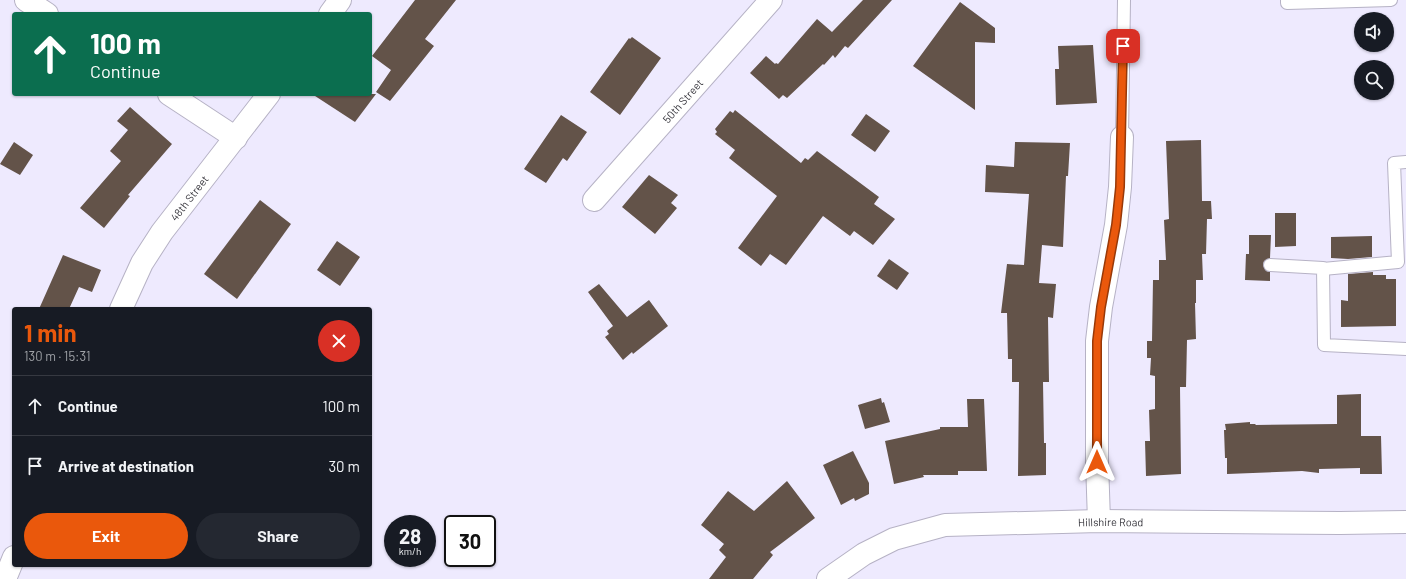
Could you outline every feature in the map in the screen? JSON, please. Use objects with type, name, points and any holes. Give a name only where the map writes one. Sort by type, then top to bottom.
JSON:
[{"type":"street","points":[[26,0],[44,12]]},
{"type":"street","points":[[331,12],[340,0]]},
{"type":"street","name":"50th Street","points":[[594,200],[771,0]]},
{"type":"street","points":[[172,96],[236,138]]},
{"type":"street","name":"48th Street","points":[[122,307],[142,263],[162,232],[268,96]]},
{"type":"street","points":[[1099,521],[1097,462],[1097,341],[1101,307],[1116,225],[1120,187],[1122,137]]},
{"type":"street","name":"Hillshire Road","points":[[828,579],[864,554],[894,539],[945,525],[1099,521],[1340,523],[1406,522]]},
{"type":"street","points":[[6,579],[12,562]]},
{"type":"lane","points":[[1122,137],[1124,0]]},
{"type":"lane","points":[[1287,0],[1287,3],[1391,0]]},
{"type":"lane","points":[[1270,265],[1323,269],[1402,262],[1394,163],[1406,162]]},
{"type":"lane","points":[[1323,269],[1324,345],[1406,349]]},
{"type":"building","points":[[415,0],[456,0],[425,39],[434,46],[390,101],[376,92],[391,70],[372,56]]},
{"type":"building","points":[[863,0],[892,0],[848,48],[845,46],[835,58],[833,55],[787,98],[783,95],[779,99],[750,73],[766,56],[775,64],[778,64],[817,19],[832,32]]},
{"type":"building","points":[[960,2],[995,28],[995,43],[975,42],[975,110],[913,66]]},
{"type":"building","points":[[632,37],[661,58],[620,115],[590,92],[629,38],[630,39]]},
{"type":"building","points":[[1093,45],[1097,103],[1056,105],[1055,69],[1059,69],[1058,46]]},
{"type":"building","points":[[372,94],[376,94],[355,122],[315,96],[372,96]]},
{"type":"building","points":[[130,107],[172,144],[128,195],[130,196],[104,228],[80,208],[121,161],[110,151],[128,130],[117,121]]},
{"type":"building","points":[[735,110],[801,163],[805,158],[808,160],[817,151],[879,197],[874,204],[895,219],[873,245],[854,231],[850,236],[823,216],[786,265],[770,254],[761,266],[738,248],[777,196],[729,158],[735,150],[715,134],[717,132],[715,129],[730,111],[733,113]]},
{"type":"building","points":[[866,114],[890,131],[875,152],[851,135]]},
{"type":"building","points":[[561,115],[587,132],[567,161],[563,158],[546,183],[524,169]]},
{"type":"building","points":[[1201,140],[1202,201],[1211,201],[1212,219],[1207,219],[1206,254],[1202,254],[1203,280],[1196,280],[1196,339],[1187,340],[1186,387],[1180,387],[1181,474],[1146,476],[1145,441],[1150,441],[1149,410],[1155,409],[1155,376],[1150,375],[1151,358],[1147,358],[1147,341],[1152,341],[1153,280],[1159,280],[1159,260],[1166,260],[1164,220],[1169,219],[1166,141]]},
{"type":"building","points":[[14,142],[33,155],[20,175],[0,164]]},
{"type":"building","points":[[1015,142],[1070,143],[1068,176],[1066,176],[1063,247],[1042,245],[1039,283],[1056,284],[1053,318],[1048,317],[1049,382],[1043,382],[1046,475],[1018,476],[1019,382],[1012,382],[1012,359],[1008,359],[1007,313],[1001,313],[1007,264],[1024,265],[1029,194],[985,192],[986,165],[1014,167]]},
{"type":"building","points":[[649,175],[678,195],[671,203],[677,208],[655,234],[622,207]]},
{"type":"building","points":[[260,200],[291,224],[237,299],[204,274]]},
{"type":"building","points":[[1275,213],[1296,213],[1296,246],[1275,247]]},
{"type":"building","points":[[1249,235],[1271,235],[1270,258],[1264,261],[1263,265],[1266,271],[1270,272],[1270,281],[1245,280],[1246,254],[1249,254]]},
{"type":"building","points":[[1372,236],[1372,257],[1348,259],[1331,258],[1331,237]]},
{"type":"building","points":[[337,241],[360,257],[340,286],[317,270]]},
{"type":"building","points":[[63,255],[101,270],[92,292],[79,287],[70,307],[40,307]]},
{"type":"building","points":[[889,259],[909,273],[897,290],[877,276]]},
{"type":"building","points":[[1373,272],[1373,275],[1386,275],[1386,279],[1396,279],[1396,326],[1341,327],[1341,300],[1348,301],[1348,274]]},
{"type":"building","points":[[599,284],[627,317],[649,300],[668,326],[633,354],[632,352],[623,360],[605,337],[609,334],[607,331],[613,326],[588,292]]},
{"type":"building","points":[[1361,394],[1361,436],[1381,436],[1382,474],[1360,474],[1360,468],[1319,469],[1319,473],[1302,471],[1227,474],[1227,458],[1225,458],[1225,424],[1250,422],[1250,424],[1256,424],[1255,425],[1337,424],[1337,395]]},
{"type":"building","points":[[881,398],[882,403],[884,402],[890,422],[865,429],[858,405]]},
{"type":"building","points":[[967,399],[984,399],[987,471],[958,471],[958,475],[923,475],[924,477],[894,484],[885,441],[940,429],[940,427],[968,427]]},
{"type":"building","points":[[853,451],[869,483],[869,494],[855,501],[854,498],[841,505],[823,465]]},
{"type":"building","points":[[787,481],[815,518],[770,552],[773,555],[753,579],[709,579],[726,557],[719,550],[724,544],[701,525],[728,491],[754,511]]},
{"type":"route","points":[[1097,462],[1097,341],[1101,307],[1116,225],[1120,187],[1123,46]]}]
